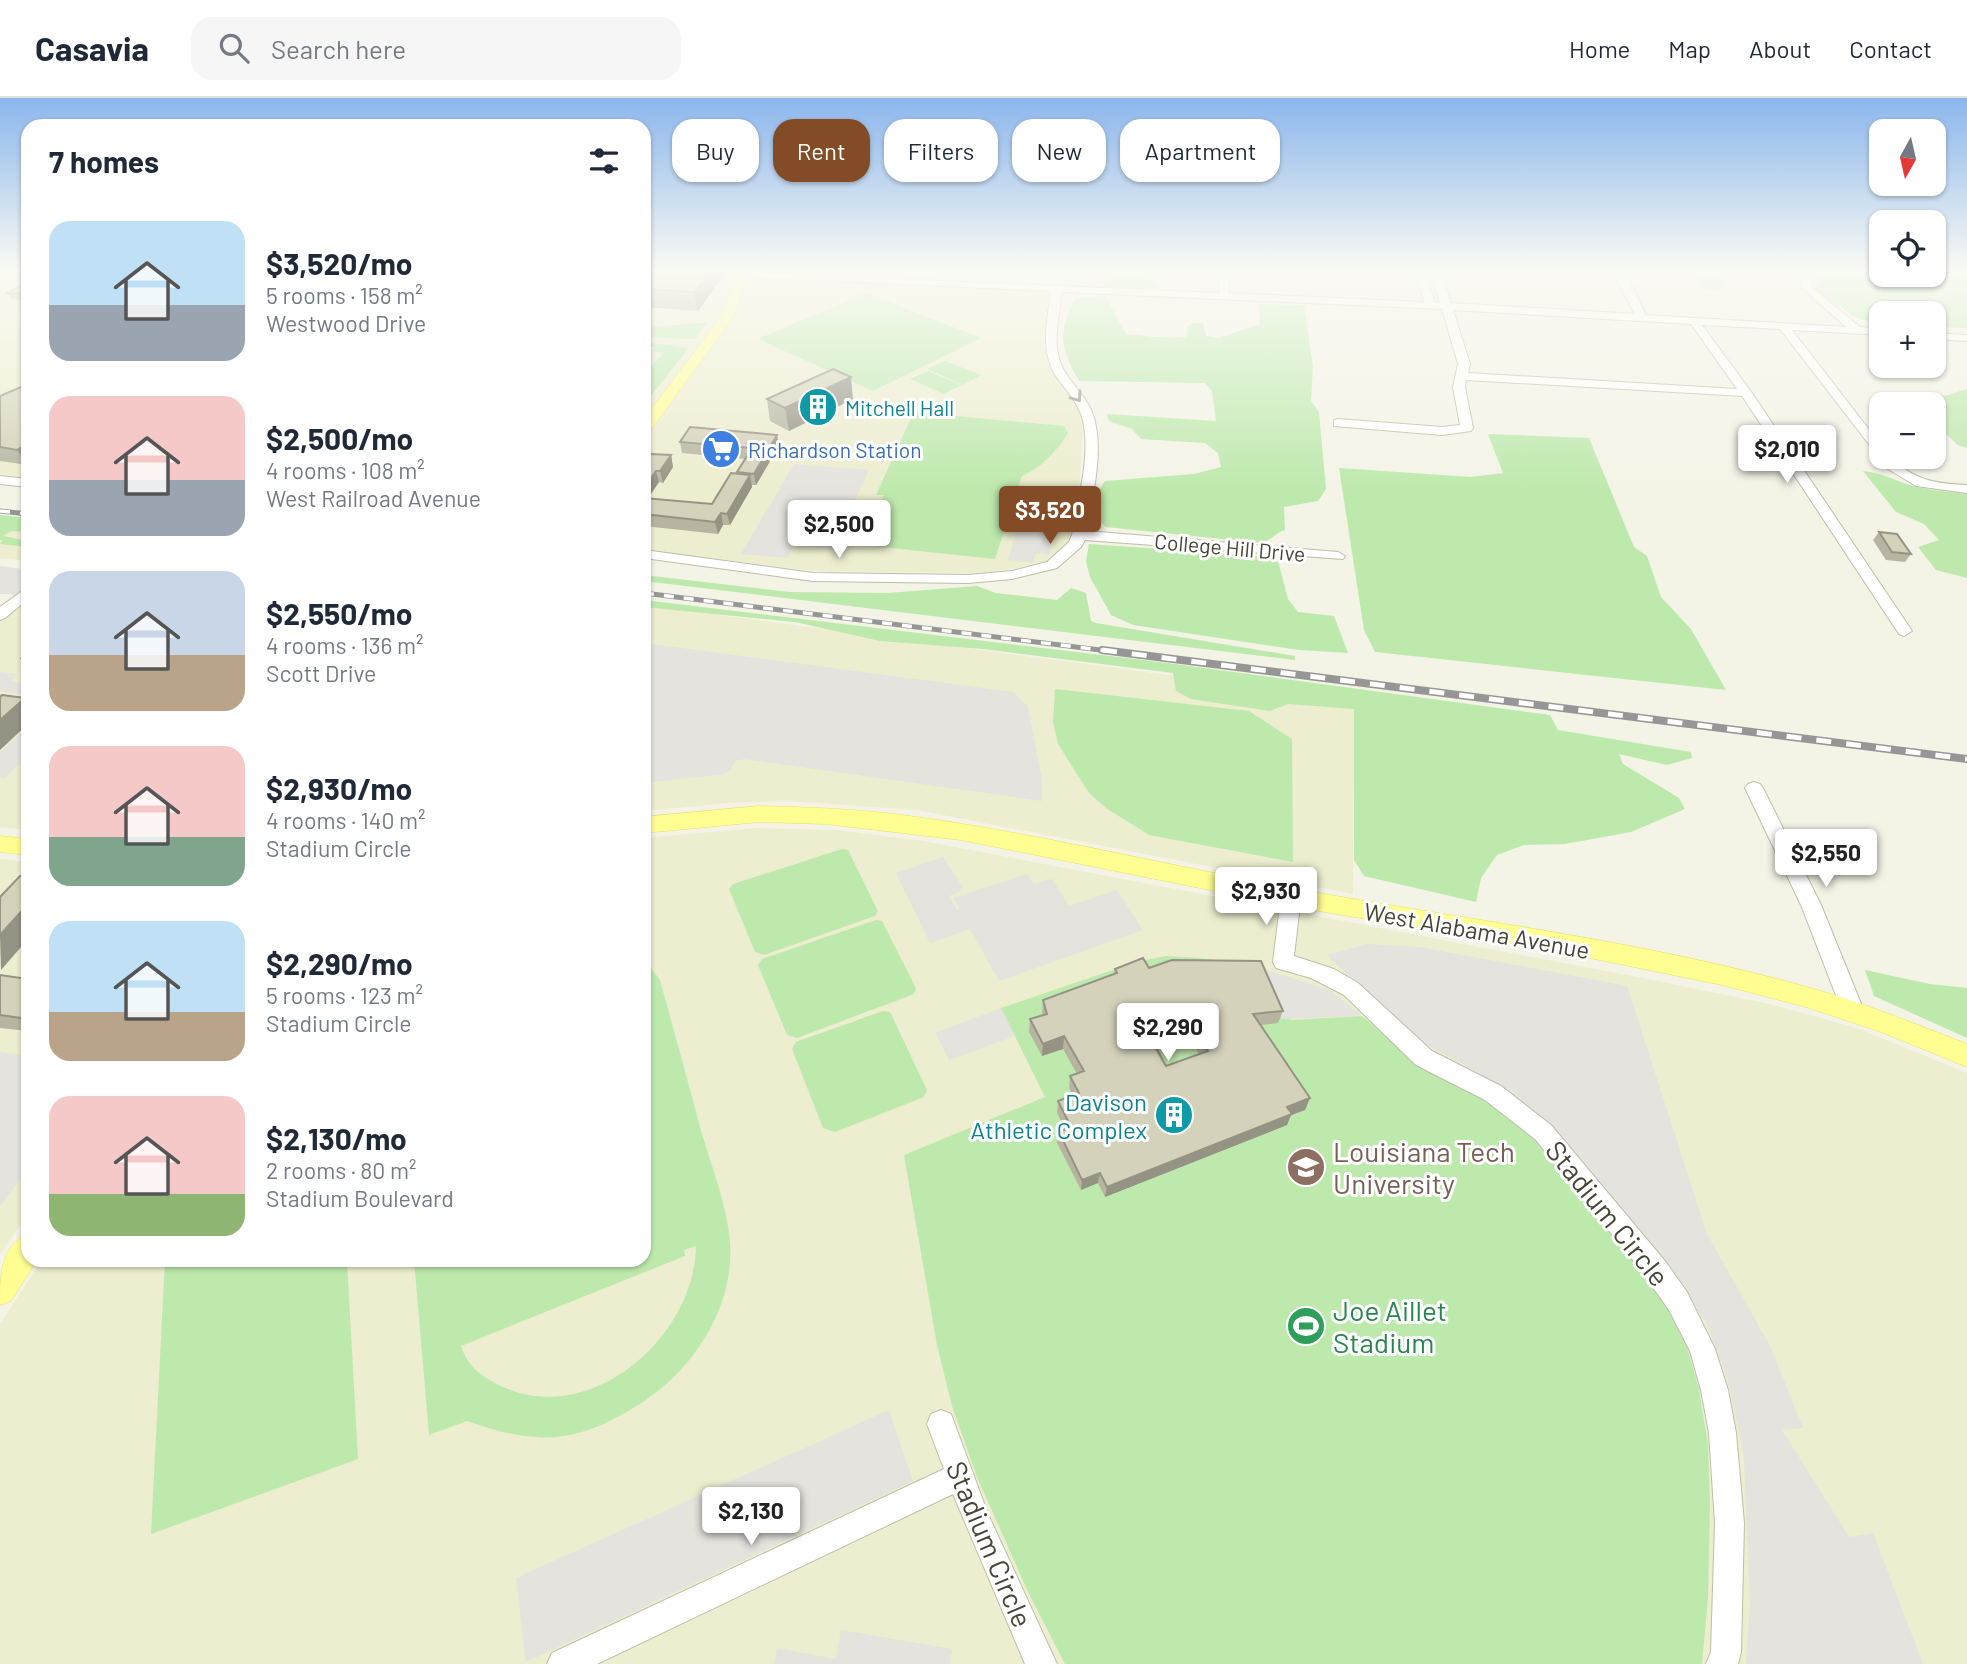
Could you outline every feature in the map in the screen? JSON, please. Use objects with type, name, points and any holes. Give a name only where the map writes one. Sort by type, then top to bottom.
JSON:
[{"type":"main road","points":[[651,420],[708,343]]},
{"type":"main road","name":"West Alabama Avenue","points":[[651,824],[756,814],[873,819],[946,829],[1291,897],[1682,967],[1773,988],[1853,1011],[1967,1056]]},
{"type":"main road","points":[[0,844],[21,846]]},
{"type":"main road","points":[[0,1290],[21,1258]]},
{"type":"street","points":[[651,555],[791,575],[968,579],[1036,570],[1063,558],[1076,544],[1079,535],[1090,429],[1084,407],[1057,370],[1052,357],[1052,343]]},
{"type":"street","points":[[1338,423],[1442,431],[1464,429],[1468,425],[1460,387],[1464,364],[1457,343]]},
{"type":"street","points":[[1710,343],[1904,631]]},
{"type":"street","points":[[1796,343],[1869,437]]},
{"type":"street","points":[[1462,376],[1746,393]]},
{"type":"street","points":[[1894,469],[1905,478],[1948,489],[1967,489]]},
{"type":"street","points":[[0,480],[21,482]]},
{"type":"street","name":"College Hill Drive","points":[[1079,535],[1338,556]]},
{"type":"street","points":[[0,615],[21,597]]},
{"type":"street","points":[[1754,788],[1811,905],[1853,1011]]},
{"type":"street","name":"Stadium Circle","points":[[1291,897],[1283,962],[1321,971],[1337,980],[1351,989],[1424,1058],[1493,1093],[1530,1120],[1543,1132],[1653,1266],[1685,1312],[1709,1367],[1719,1400],[1723,1434],[1730,1554],[1726,1652],[1722,1664]]},
{"type":"street","name":"Stadium Circle","points":[[941,1424],[976,1518],[1041,1664]]},
{"type":"street","points":[[563,1664],[961,1476]]},
{"type":"shaded area","points":[[0,343],[21,343],[21,477],[0,474]]},
{"type":"shaded area","points":[[651,343],[1047,343],[1048,364],[1079,410],[1083,430],[1078,508],[1067,543],[1057,553],[1045,561],[1012,569],[971,573],[817,571],[651,552]]},
{"type":"shaded area","points":[[794,464],[869,470],[831,549],[794,545],[787,558],[741,554]]},
{"type":"shaded area","points":[[1027,496],[1073,500],[1071,507],[1061,506],[1049,555],[1036,553],[1033,562],[1008,560]]},
{"type":"shaded area","points":[[0,524],[21,526],[21,560],[0,558]]},
{"type":"shaded area","points":[[0,566],[21,569],[21,593],[16,597],[0,594]]},
{"type":"shaded area","points":[[21,602],[21,829],[0,827],[0,620]]},
{"type":"shaded area","points":[[651,606],[1354,700],[1353,894],[917,810],[788,801],[651,810]]},
{"type":"shaded area","points":[[651,644],[1013,692],[1028,707],[1042,780],[1042,801],[744,759],[735,761],[731,770],[724,774],[651,782]]},
{"type":"shaded area","points":[[0,672],[18,674],[10,681],[21,683],[21,695],[0,691]]},
{"type":"shaded area","points":[[21,733],[21,763],[5,778],[0,777],[0,752]]},
{"type":"shaded area","name":"Louisiana Tech University","points":[[756,828],[838,830],[923,841],[1765,1003],[1857,1028],[1967,1073],[1967,1664],[0,1664],[0,1324],[37,1267],[651,1267],[651,837]]},
{"type":"shaded area","points":[[943,857],[964,889],[949,896],[957,910],[960,909],[953,898],[1027,874],[1034,884],[1052,879],[1069,906],[1117,890],[1143,930],[999,981],[970,929],[930,943],[896,873]]},
{"type":"shaded area","points":[[0,859],[21,861],[21,1224],[0,1254]]},
{"type":"shaded area","points":[[1368,944],[1420,947],[1627,986],[1707,1234],[1771,1348],[1803,1428],[1782,1430],[1849,1537],[1873,1533],[1923,1664],[1746,1664],[1750,1602],[1744,1457],[1728,1380],[1706,1322],[1667,1266],[1552,1128],[1497,1083],[1411,1036],[1327,955]]},
{"type":"shaded area","points":[[1263,969],[1330,990],[1362,1016],[1282,1019]]},
{"type":"shaded area","points":[[1001,1008],[1015,1036],[949,1060],[935,1033]]},
{"type":"shaded area","points":[[0,1052],[21,1055],[21,1178],[0,1206]]},
{"type":"shaded area","points":[[889,1410],[913,1481],[526,1662],[516,1578]]},
{"type":"shaded area","points":[[841,1630],[952,1649],[950,1664],[774,1664],[777,1648],[836,1659]]},
{"type":"green space","points":[[651,343],[689,348],[651,395],[651,367],[663,353],[652,351],[655,347],[651,347]]},
{"type":"green space","points":[[767,343],[971,343],[873,391]]},
{"type":"green space","points":[[1064,343],[1310,343],[1313,366],[1311,401],[1319,412],[1326,489],[1318,501],[1284,507],[1285,530],[1261,543],[1106,527],[1100,522],[1098,492],[1105,481],[1194,474],[1221,467],[1218,453],[1205,443],[1141,439],[1132,429],[1109,421],[1107,414],[1216,421],[1212,391],[1205,383],[1079,381]]},
{"type":"green space","points":[[945,361],[981,375],[963,385],[927,369]]},
{"type":"green space","points":[[928,371],[961,385],[944,394],[910,379]]},
{"type":"green space","points":[[1967,389],[1967,448],[1958,445],[1946,434],[1946,395]]},
{"type":"green space","points":[[922,413],[1064,426],[1068,433],[1048,458],[1022,476],[995,559],[863,545],[884,495],[876,495],[912,416]]},
{"type":"green space","points":[[1488,434],[1589,438],[1634,547],[1647,556],[1661,597],[1691,629],[1726,690],[1375,652],[1364,630],[1339,468],[1470,477],[1503,473]]},
{"type":"green space","points":[[1863,471],[1917,487],[1967,494],[1967,578],[1936,570],[1918,547],[1939,540],[1924,524],[1896,512]]},
{"type":"green space","points":[[0,515],[21,517],[21,532],[11,531],[3,536],[21,540],[21,546],[0,544],[3,540],[0,540]]},
{"type":"green space","points":[[1089,544],[1277,557],[1288,599],[1298,612],[1334,616],[1348,653],[1299,650],[1133,625],[1111,615],[1090,577],[1086,561]]},
{"type":"green space","points":[[651,576],[789,592],[888,593],[977,586],[996,593],[1057,600],[1071,588],[1086,593],[1091,621],[1096,623],[1295,656],[1295,660],[651,582]]},
{"type":"green space","points":[[651,601],[1160,662],[1550,715],[1558,730],[1691,752],[1692,758],[1667,765],[1619,754],[1623,764],[1679,798],[1685,809],[1631,832],[1565,844],[1524,845],[1497,855],[1481,878],[1476,902],[1364,876],[1354,860],[1354,709],[1288,704],[1270,711],[1191,699],[1176,691],[1173,673],[983,649],[880,641],[795,622],[651,608]]},
{"type":"green space","points":[[1055,689],[1249,711],[1292,739],[1293,862],[1149,835],[1106,808],[1089,793],[1058,744],[1053,722]]},
{"type":"green space","points":[[842,849],[848,850],[878,911],[875,916],[764,955],[755,952],[729,889],[733,884]]},
{"type":"green space","points":[[876,920],[882,921],[916,988],[914,994],[797,1038],[787,1035],[758,965],[762,959]]},
{"type":"green space","name":"Joe Aillet Stadium","points":[[1166,956],[1248,965],[1291,1020],[1362,1016],[1425,1068],[1510,1115],[1536,1142],[1670,1307],[1687,1346],[1699,1389],[1708,1445],[1708,1598],[1702,1664],[1065,1664],[1029,1594],[977,1477],[952,1406],[937,1345],[904,1155],[1045,1097],[1001,1008],[1136,962]]},
{"type":"green space","points":[[651,968],[660,980],[726,1214],[730,1267],[717,1314],[706,1336],[676,1375],[638,1405],[594,1428],[554,1437],[534,1437],[491,1429],[467,1421],[429,1435],[415,1267],[651,1267]],"holes":[[[696,1246],[691,1280],[678,1312],[658,1341],[632,1366],[602,1384],[569,1395],[535,1396],[501,1386],[476,1370],[461,1346],[685,1256],[684,1250]]]},
{"type":"green space","points":[[1865,970],[1930,984],[1967,988],[1967,1038],[1874,996]]},
{"type":"green space","points":[[883,1011],[890,1012],[927,1090],[924,1097],[835,1132],[823,1128],[792,1049],[796,1042]]},
{"type":"green space","points":[[165,1267],[347,1267],[358,1459],[151,1534]]},
{"type":"building","points":[[833,369],[851,377],[785,408],[767,399]]},
{"type":"building","points":[[21,387],[21,447],[17,450],[0,447],[0,396]]},
{"type":"building","points":[[690,427],[777,435],[754,474],[737,472],[752,448],[680,442]]},
{"type":"building","points":[[651,454],[671,455],[660,471],[656,471],[651,478]]},
{"type":"building","points":[[731,473],[750,475],[727,514],[721,513],[715,522],[651,515],[651,499],[712,504]]},
{"type":"building","points":[[1879,532],[1897,534],[1911,554],[1892,552]]},
{"type":"building","points":[[0,697],[21,697],[21,702],[0,720]]},
{"type":"building","points":[[21,876],[21,912],[0,935],[0,897]]},
{"type":"building","points":[[1143,958],[1149,968],[1172,960],[1261,961],[1283,1011],[1253,1014],[1310,1098],[1287,1107],[1292,1114],[1107,1187],[1100,1173],[1082,1180],[1059,1132],[1071,1127],[1058,1101],[1079,1093],[1070,1076],[1084,1071],[1064,1036],[1043,1044],[1030,1019],[1047,1014],[1043,1000],[1117,973],[1115,969]],"holes":[[[1192,1024],[1208,1051],[1166,1066],[1151,1039]]]},
{"type":"building","points":[[0,975],[21,978],[21,1018],[0,1015]]},
{"type":"railway","points":[[0,511],[21,513]]},
{"type":"railway","points":[[651,594],[1116,652]]},
{"type":"railway","points":[[1102,650],[1967,759]]},
{"type":"place","name":"Mitchell Hall","points":[[818,407]]},
{"type":"place","name":"Richardson Station","points":[[721,449]]},
{"type":"place","name":"Davison Athletic Complex","points":[[1174,1115]]},
{"type":"place","name":"Louisiana Tech University","points":[[1306,1167]]},
{"type":"place","name":"Joe Aillet Stadium","points":[[1306,1326]]}]
